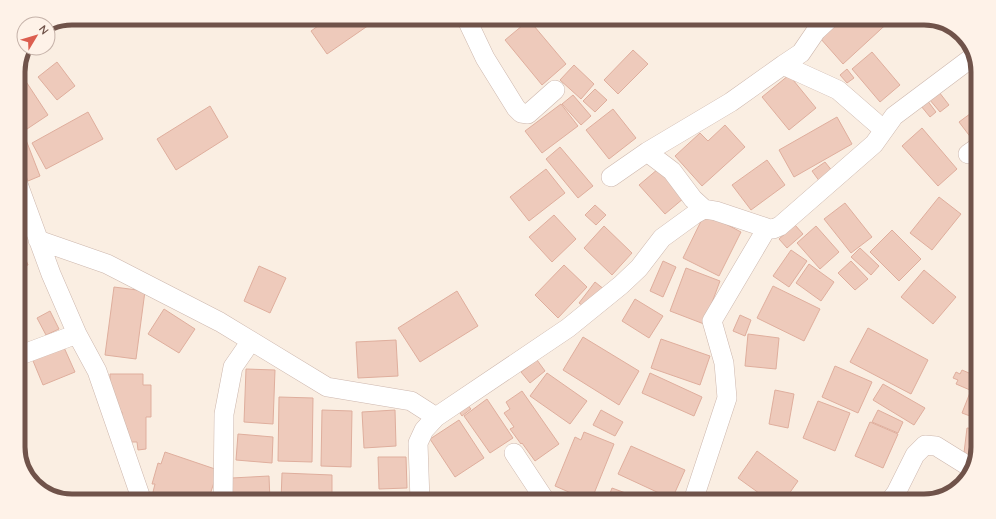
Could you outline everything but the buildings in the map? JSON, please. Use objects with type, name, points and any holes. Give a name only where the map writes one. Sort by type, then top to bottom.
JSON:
[{"type":"street","points":[[469,25],[485,58],[516,108],[521,113],[528,114],[555,90]]},
{"type":"street","points":[[612,177],[647,152],[731,102],[800,53],[816,31],[822,25]]},
{"type":"street","points":[[647,152],[672,171],[694,199],[704,209],[716,211],[773,229],[780,226],[857,160],[874,144],[894,116],[969,59]]},
{"type":"street","points":[[783,65],[838,90],[884,130]]},
{"type":"street","points":[[25,204],[51,274],[77,334],[96,371],[140,494]]},
{"type":"street","points":[[420,494],[418,443],[424,430],[436,417],[568,328],[621,285],[639,268],[662,238],[704,209]]},
{"type":"street","points":[[695,494],[727,398],[724,363],[712,321],[767,228]]},
{"type":"street","points":[[38,240],[107,264],[220,322],[327,387],[411,401],[436,417]]},
{"type":"street","points":[[25,353],[77,334]]},
{"type":"street","points":[[223,494],[224,414],[233,367],[251,341]]},
{"type":"street","points":[[895,494],[915,455],[925,445],[936,446],[967,465]]},
{"type":"street","points":[[514,453],[540,494]]}]
